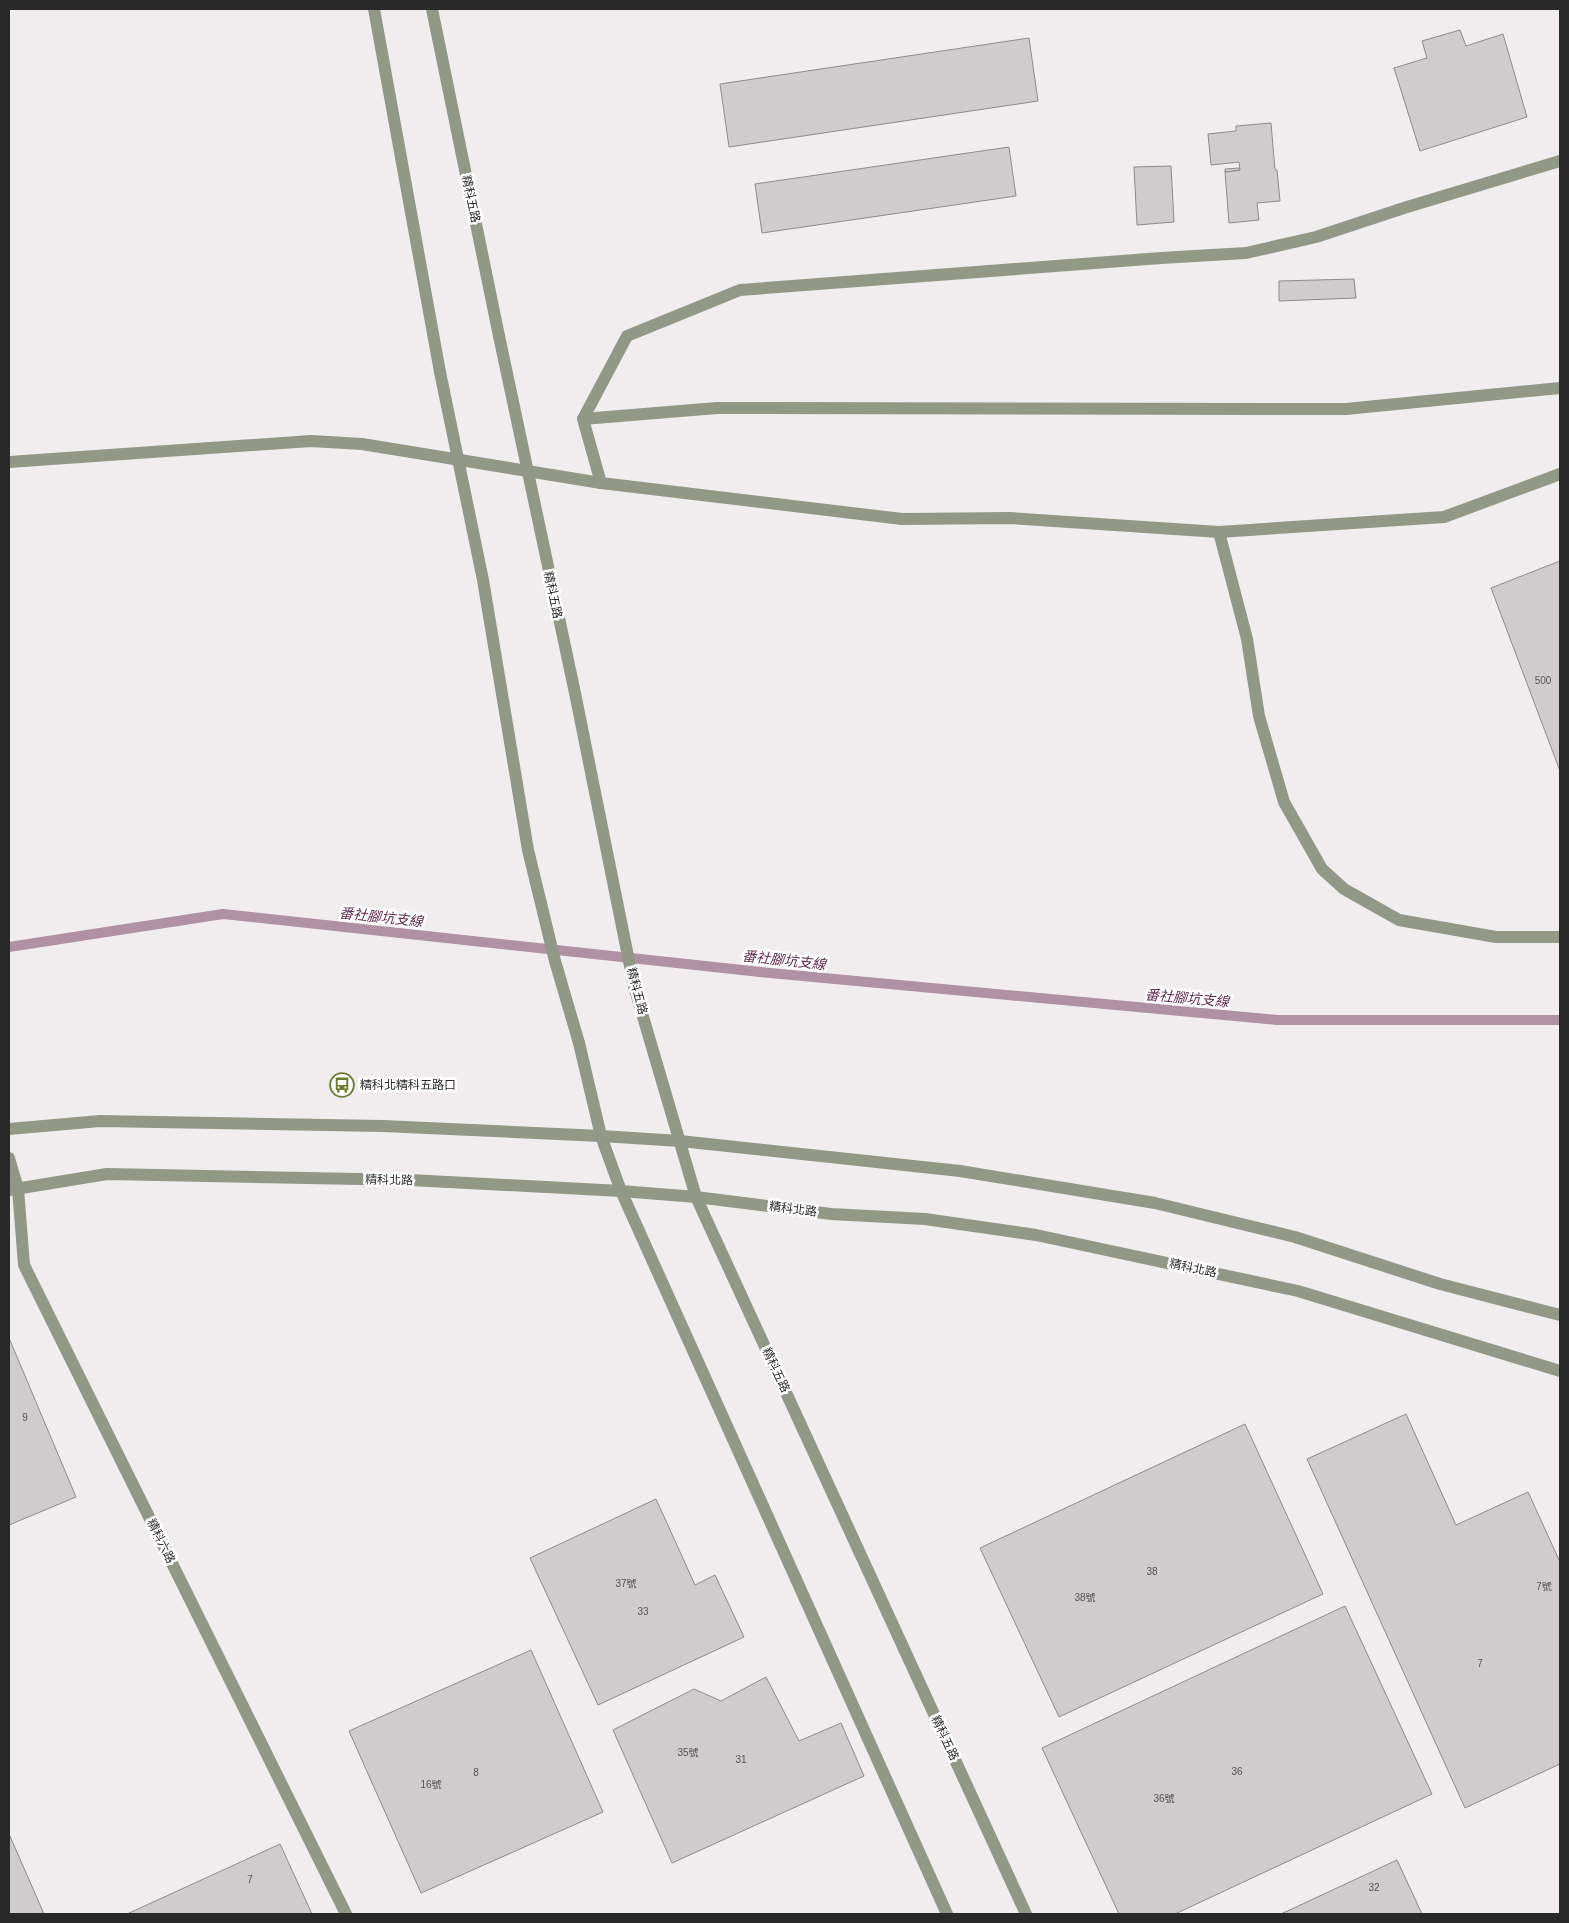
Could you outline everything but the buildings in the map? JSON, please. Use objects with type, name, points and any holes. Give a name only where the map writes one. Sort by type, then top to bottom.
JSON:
[{"type":"street","points":[[374,9],[440,372],[483,580],[528,850],[555,961],[579,1043],[601,1136],[621,1191],[947,1914]]},
{"type":"street","name":"精科五路","points":[[432,9],[575,693],[634,986],[696,1197],[1026,1914]]},
{"type":"street","points":[[601,483],[583,419],[627,336],[740,290],[1246,253],[1316,237],[1407,207],[1560,161]]},
{"type":"street","points":[[583,419],[717,408],[1346,409],[1560,388]]},
{"type":"street","points":[[9,462],[311,441],[362,444],[601,483],[902,520],[1010,518],[1219,532],[1444,517],[1560,474]]},
{"type":"street","points":[[1219,532],[1247,639],[1259,716],[1284,802],[1322,869],[1344,889],[1399,920],[1496,937],[1560,936]]},
{"type":"street","points":[[9,1129],[100,1122],[383,1126],[680,1141],[960,1171],[1154,1203],[1295,1236],[1440,1284],[1560,1315]]},
{"type":"street","name":"精科六路","points":[[9,1158],[24,1265],[346,1914]]},
{"type":"street","name":"精科北路","points":[[13,1189],[107,1174],[410,1180],[621,1191],[696,1197],[831,1214],[925,1219],[1036,1235],[1298,1291],[1560,1371]]},
{"type":"waterway","name":"番社腳坑支線","points":[[9,947],[223,914],[770,973],[1277,1020],[1560,1020]]},
{"type":"place","name":"精科北精科五路口","points":[[342,1085]]}]
